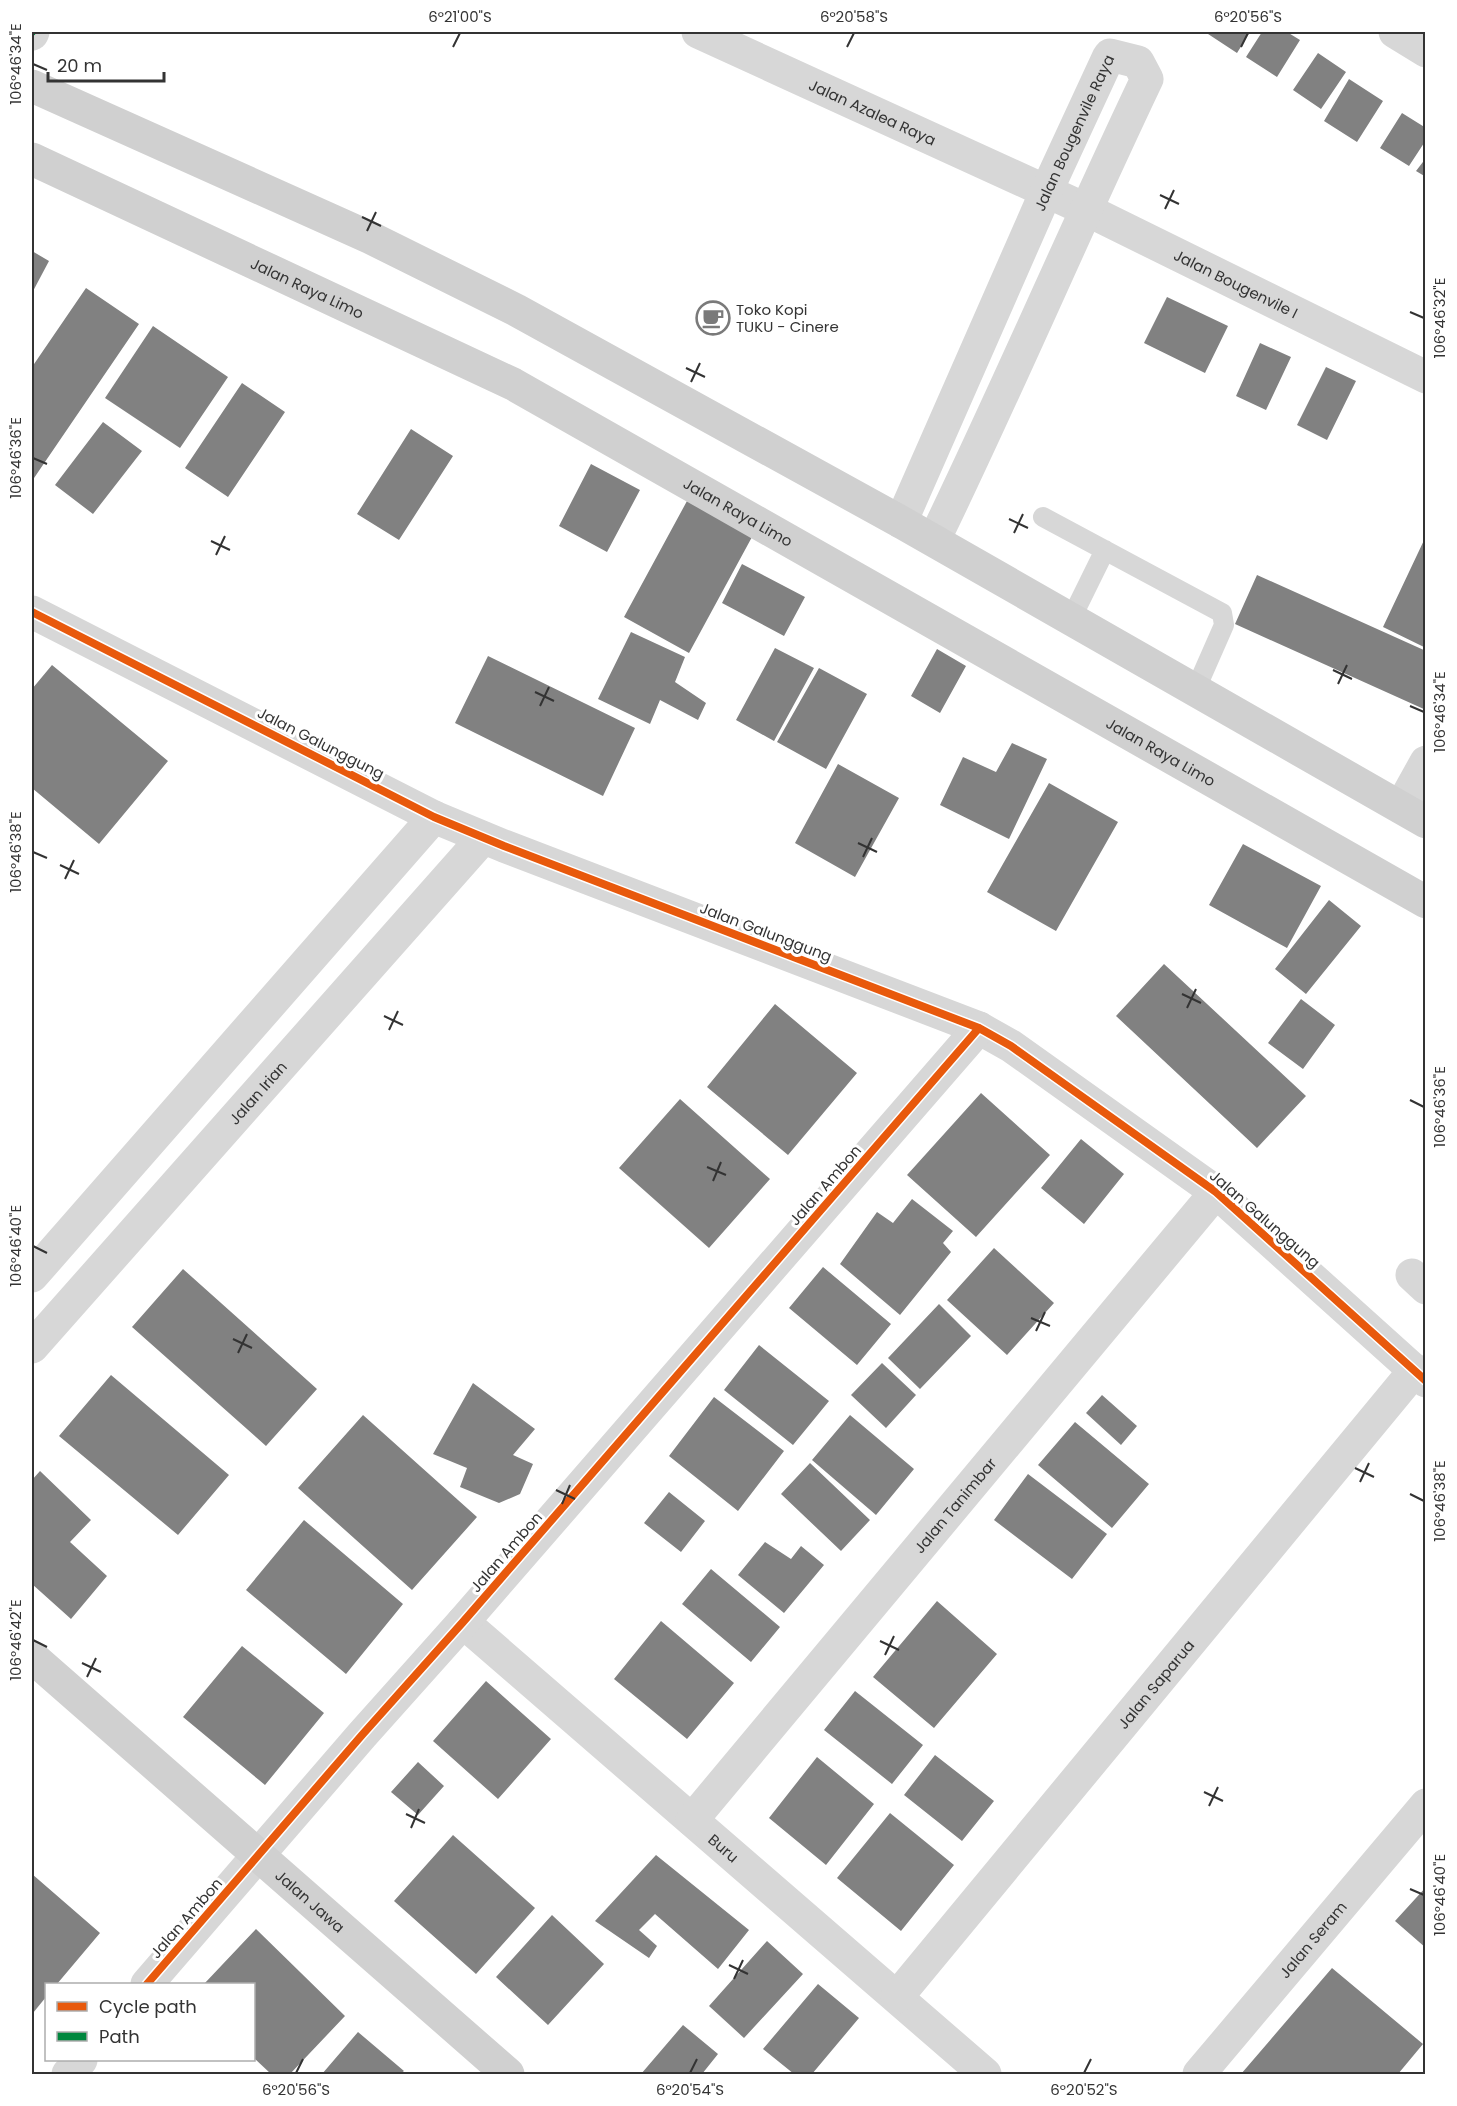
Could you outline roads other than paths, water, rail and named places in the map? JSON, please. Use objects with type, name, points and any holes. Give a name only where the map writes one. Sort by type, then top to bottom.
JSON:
[{"type":"main road","points":[[32,86],[371,238],[516,310],[934,540],[1413,814]]},
{"type":"main road","name":"Jalan Raya Limo","points":[[32,159],[513,384],[1425,902]]},
{"type":"main road","name":"Jalan Jawa","points":[[32,1657],[508,2074]]},
{"type":"street","name":"Jalan Azalea Raya","points":[[698,32],[1046,192]]},
{"type":"street","points":[[1395,32],[1425,51]]},
{"type":"street","name":"Jalan Bougenvile Raya","points":[[901,522],[1046,192],[1110,55],[1138,62],[1147,79],[934,540]]},
{"type":"street","name":"Jalan Bougenvile I","points":[[1046,192],[1085,209],[1425,378]]},
{"type":"street","name":"Jalan Galunggung","points":[[32,612],[434,817],[483,838],[979,1028],[1055,1076],[1216,1192],[1420,1376]]},
{"type":"street","points":[[1413,814],[1425,762]]},
{"type":"street","points":[[32,1276],[434,817]]},
{"type":"street","name":"Jalan Irian","points":[[32,1347],[483,838]]},
{"type":"street","name":"Jalan Ambon","points":[[148,1983],[979,1028]]},
{"type":"street","name":"Jalan Tanimbar","points":[[692,1820],[1216,1192]]},
{"type":"street","name":"Jalan Saparua","points":[[897,1998],[1420,1376]]},
{"type":"street","name":"Buru","points":[[464,1622],[985,2074]]},
{"type":"street","name":"Jalan Seram","points":[[1199,2074],[1425,1805]]},
{"type":"street","points":[[68,2074],[80,2061]]},
{"type":"lane","points":[[1042,517],[1222,613],[1224,625],[1195,691]]},
{"type":"lane","points":[[1071,619],[1105,550]]},
{"type":"place","name":"Toko Kopi TUKU - Cinere","points":[[713,318]]}]
